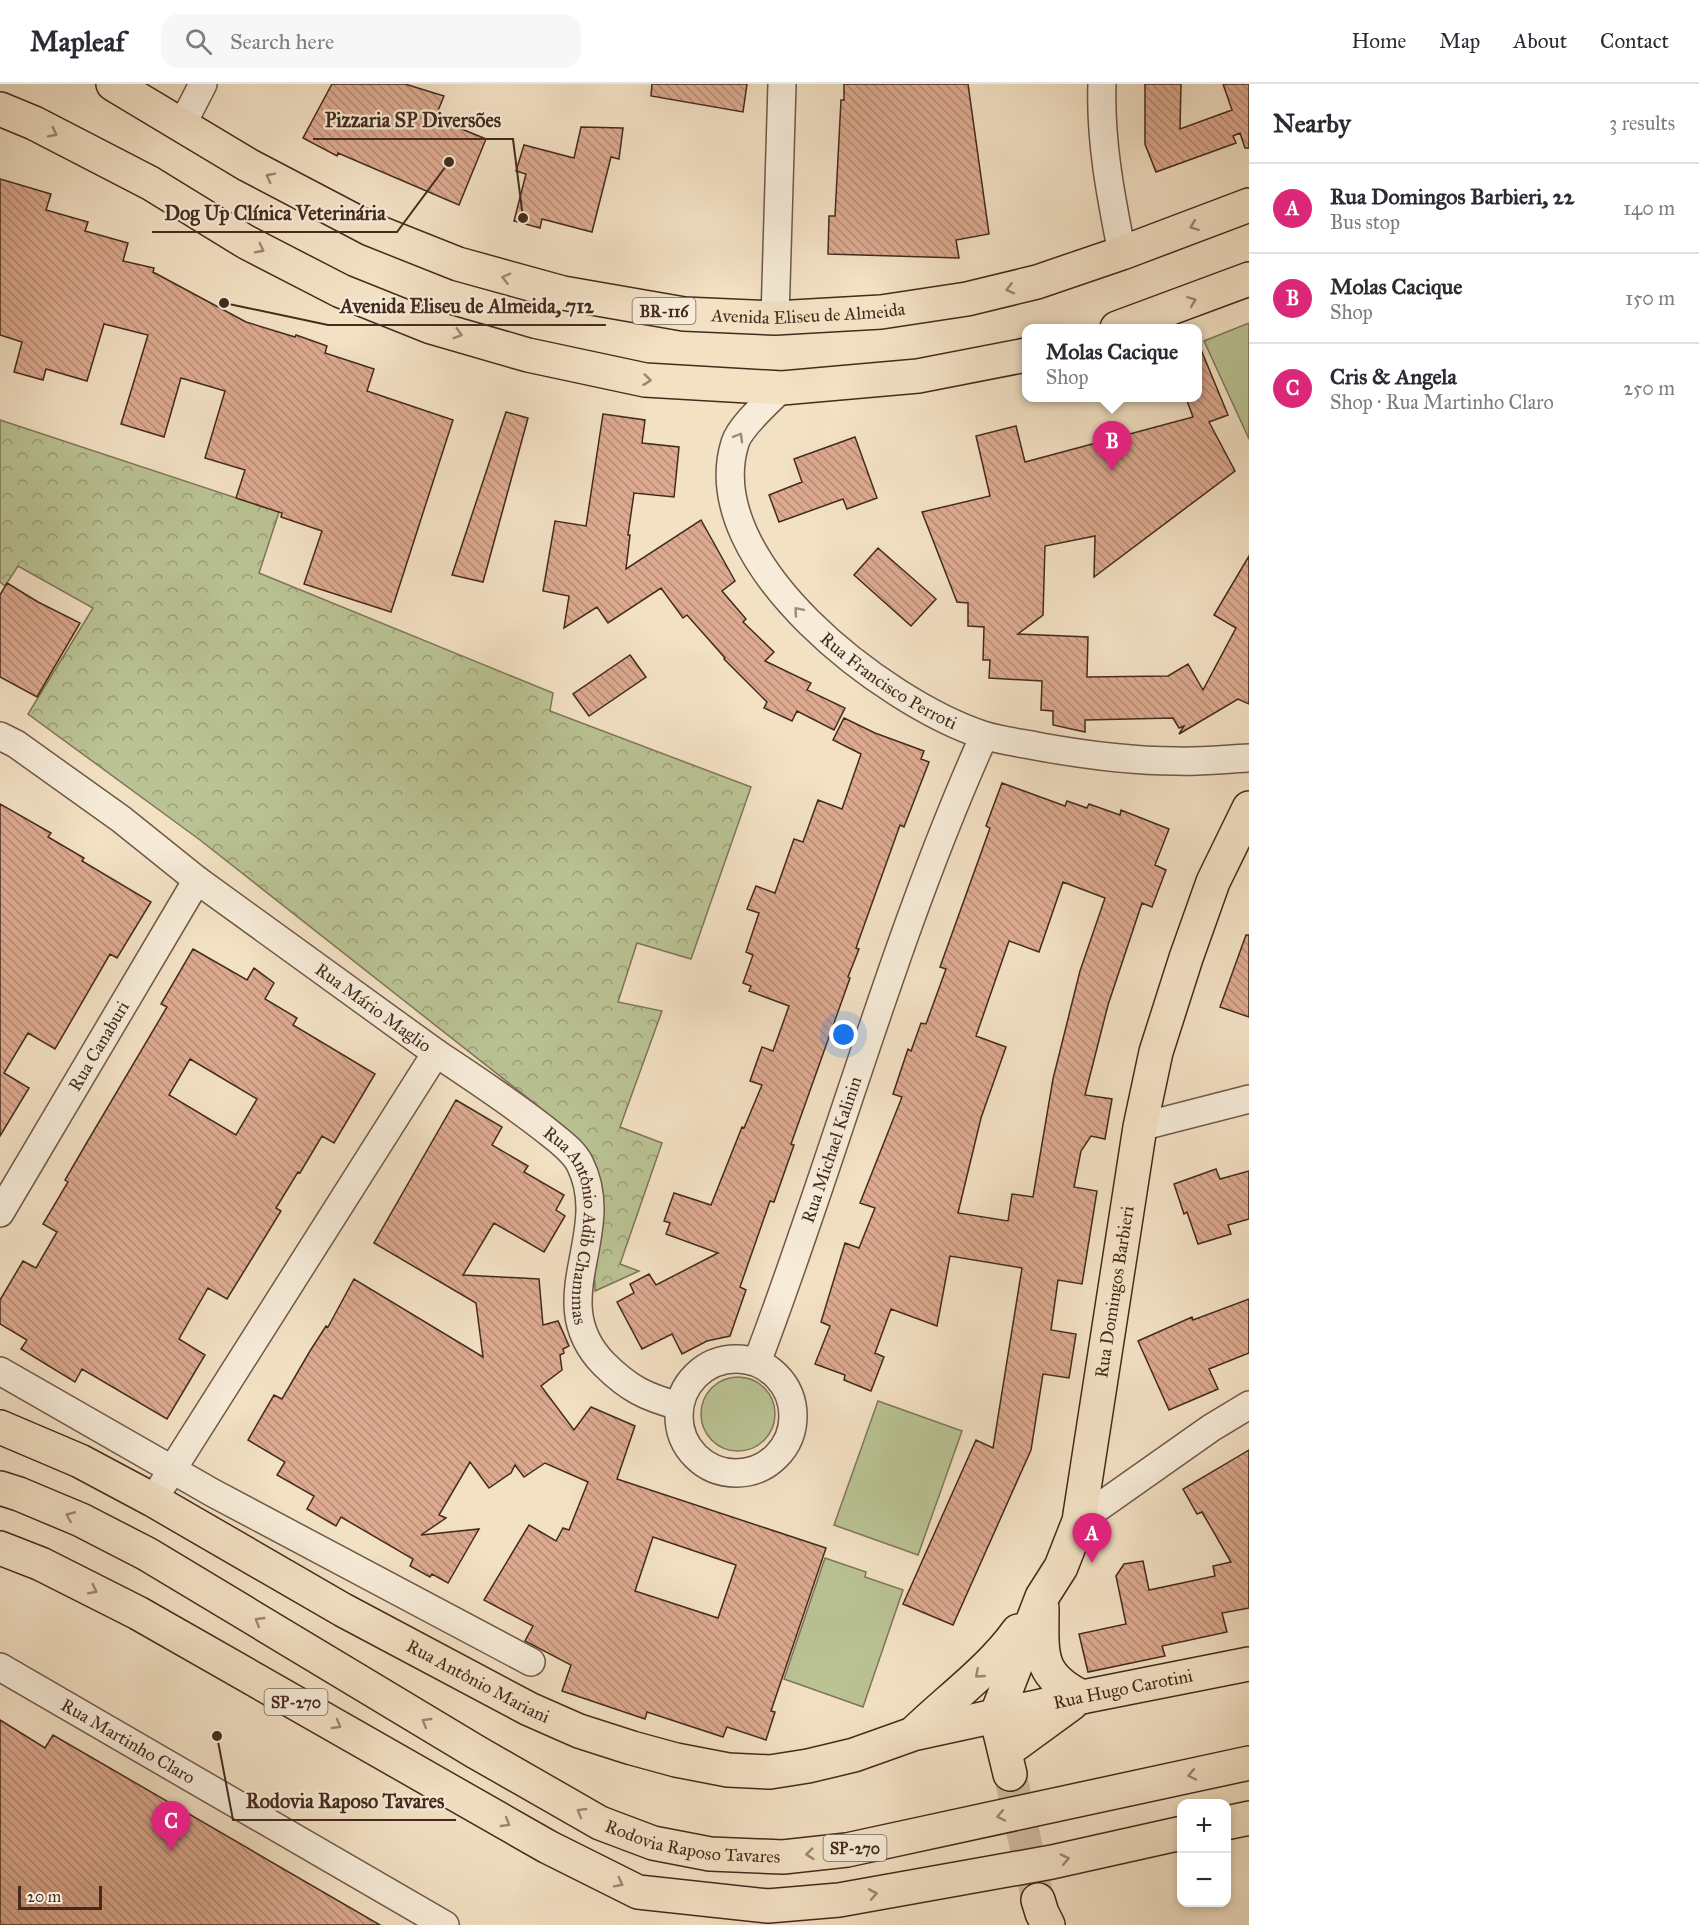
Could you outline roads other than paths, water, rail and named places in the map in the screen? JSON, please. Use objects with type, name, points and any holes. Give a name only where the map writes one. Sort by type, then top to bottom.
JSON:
[{"type":"main road","name":"Avenida Eliseu de Almeida","points":[[113,84],[248,165],[370,229],[458,264],[563,293],[684,314],[775,318],[881,312],[966,299],[1037,282],[1249,205]]},
{"type":"main road","points":[[0,109],[34,123],[150,183],[246,242],[341,291],[431,327],[528,355],[645,380],[782,388],[918,376],[1022,356]]},
{"type":"main road","points":[[1128,324],[1249,279]]},
{"type":"main road","name":"Rua Domingos Barbieri","points":[[996,1716],[1042,1597],[1061,1567],[1078,1521],[1140,1127],[1156,1052],[1185,958],[1214,882],[1249,808]]},
{"type":"main road","name":"Rua Antônio Mariani","points":[[0,1427],[80,1461],[153,1500],[343,1610],[529,1709],[579,1731],[632,1748],[676,1760],[728,1770],[770,1772],[854,1755],[913,1734],[996,1716]]},
{"type":"main road","name":"Rodovia Raposo Tavares","points":[[0,1488],[81,1520],[147,1554],[476,1752],[600,1823],[653,1843],[710,1854],[773,1857],[846,1850],[1249,1763]]},
{"type":"main road","name":"SP-270","points":[[0,1548],[41,1564],[138,1613],[548,1847],[638,1892],[768,1906],[839,1900],[1040,1864],[1177,1834]]},
{"type":"main road","points":[[913,1734],[1006,1648],[1042,1597]]},
{"type":"main road","points":[[1007,1763],[1082,1697],[1063,1687],[1052,1677],[1046,1664],[1042,1637],[1042,1597]]},
{"type":"main road","name":"Rua Hugo Carotini","points":[[996,1716],[1249,1664]]},
{"type":"main road","points":[[996,1716],[1007,1763]]},
{"type":"main road","points":[[913,1734],[981,1743],[1007,1763]]},
{"type":"main road","points":[[1231,1822],[1249,1818]]},
{"type":"street","points":[[182,125],[202,84]]},
{"type":"street","points":[[775,318],[782,84]]},
{"type":"street","points":[[1102,84],[1101,114],[1107,177],[1122,253]]},
{"type":"street","name":"Rua Francisco Perroti","points":[[782,388],[756,413],[736,440],[729,474],[737,516],[751,547],[771,579],[807,622],[855,661],[910,702],[947,721],[984,736],[1097,757],[1177,761],[1249,758]]},
{"type":"street","name":"Rua Mário Maglio","points":[[0,736],[16,744],[121,819],[197,880],[436,1053],[153,1500]]},
{"type":"street","name":"Rua Michael Kalinin","points":[[757,1362],[875,1019],[956,797],[984,736]]},
{"type":"street","name":"Rua Canaburi","points":[[0,1214],[197,880]]},
{"type":"street","name":"Rua Antônio Adib Chammas","points":[[436,1053],[533,1120],[566,1147],[579,1161],[587,1185],[590,1210],[588,1239],[578,1290],[578,1311],[586,1340],[600,1360],[625,1384],[653,1398],[679,1406]]},
{"type":"street","points":[[1140,1127],[1249,1099]]},
{"type":"street","points":[[737,1358],[757,1362],[774,1372],[787,1388],[794,1406],[793,1426],[786,1445],[773,1461],[756,1470],[736,1474],[716,1470],[699,1460],[686,1445],[679,1426],[679,1406],[686,1387],[699,1371],[717,1361],[737,1358]]},
{"type":"street","points":[[0,1371],[172,1470],[531,1662]]},
{"type":"street","points":[[1078,1521],[1211,1428],[1249,1405]]},
{"type":"street","name":"Rua Martinho Claro","points":[[0,1667],[445,1925]]},
{"type":"tunnel","points":[[1010,1774],[1038,1900]]},
{"type":"place","name":"Dog Up Clínica Veterinária","points":[[449,162]]},
{"type":"place","name":"Pizzaria SP Diversões","points":[[523,218]]},
{"type":"place","name":"Avenida Eliseu de Almeida, 712","points":[[224,303]]},
{"type":"place","name":"Molas Cacique","points":[[1112,471]]},
{"type":"place","name":"Rua Domingos Barbieri, 22","points":[[1092,1563]]},
{"type":"place","name":"Rodovia Raposo Tavares","points":[[217,1736]]},
{"type":"place","name":"Cris & Angela","points":[[171,1851]]}]
